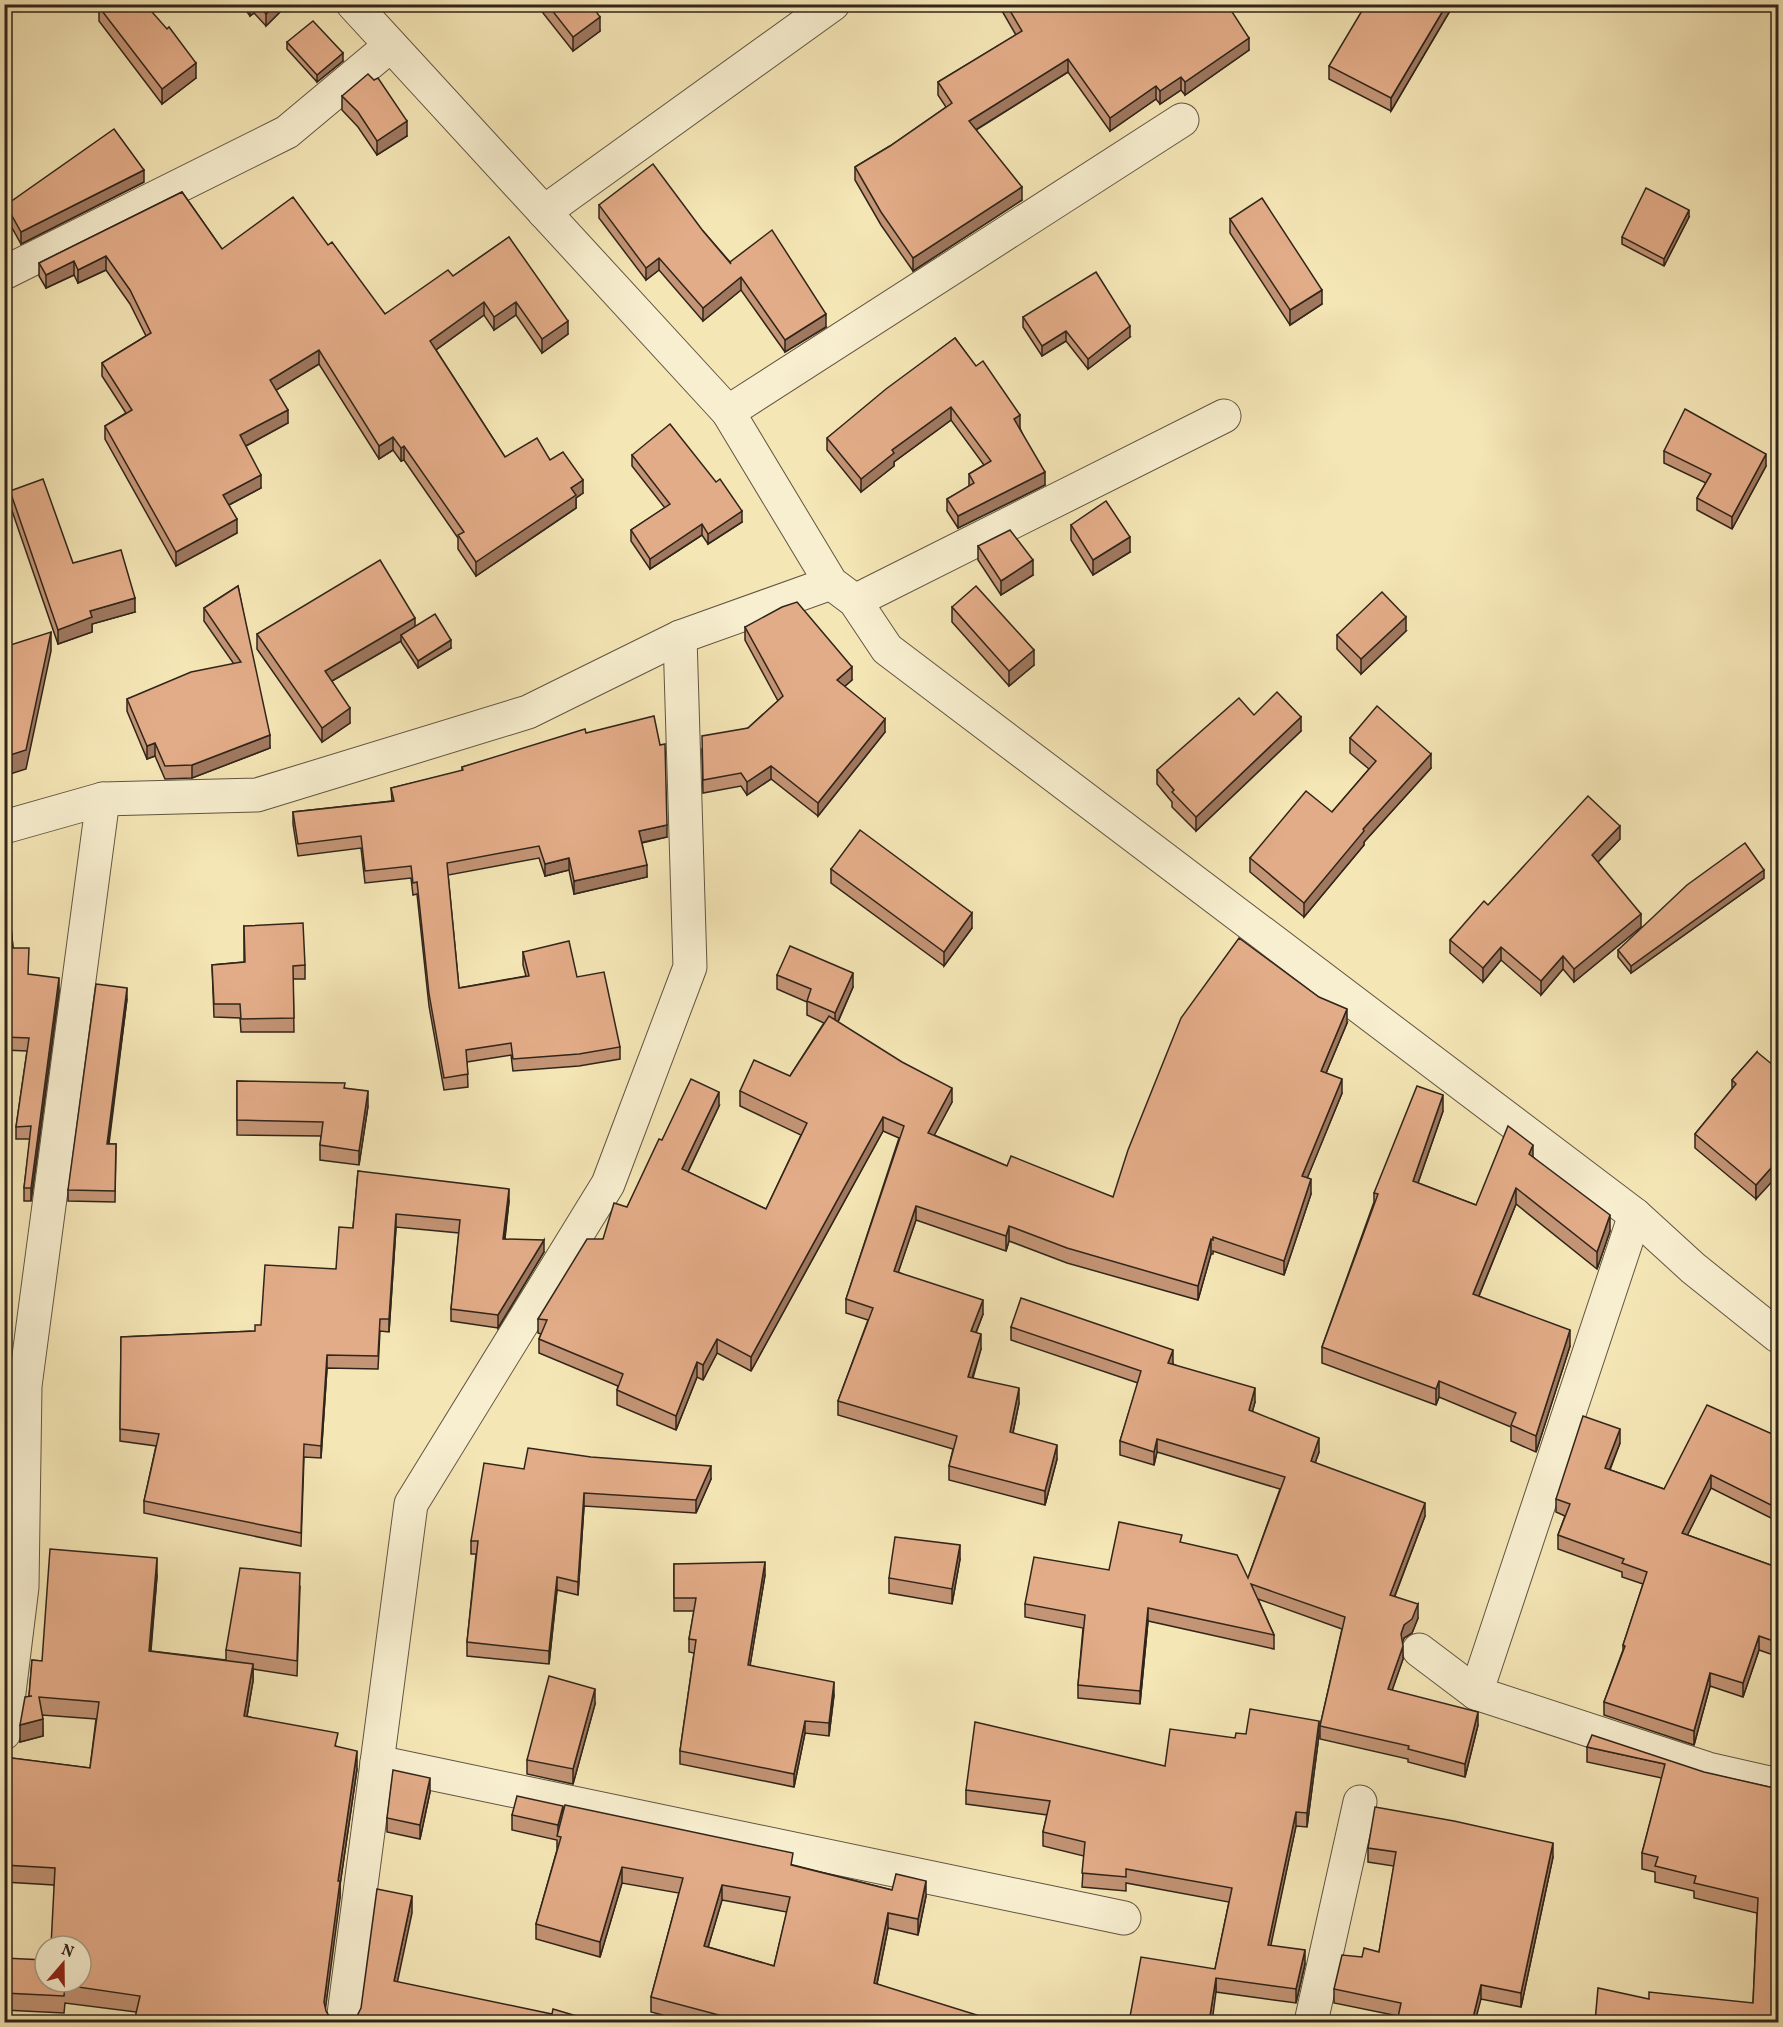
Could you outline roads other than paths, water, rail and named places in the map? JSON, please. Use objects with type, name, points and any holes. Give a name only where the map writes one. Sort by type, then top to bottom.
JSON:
[{"type":"street","points":[[353,4],[728,412],[843,592],[887,649],[1635,1215],[1693,1268],[1779,1336]]},
{"type":"street","points":[[544,212],[833,4]]},
{"type":"street","points":[[4,273],[286,132],[390,46]]},
{"type":"street","points":[[728,412],[1182,120]]},
{"type":"street","points":[[4,827],[103,799],[257,795],[528,712],[680,637],[843,592],[1224,416]]},
{"type":"street","points":[[343,2022],[411,1504],[608,1184],[690,968],[680,637]]},
{"type":"street","points":[[4,1733],[22,1587],[26,1386],[103,799]]},
{"type":"street","points":[[1476,1693],[1635,1215]]},
{"type":"street","points":[[1419,1650],[1476,1693],[1708,1769],[1779,1785]]},
{"type":"street","points":[[377,1762],[1124,1918]]},
{"type":"street","points":[[1311,2022],[1360,1802]]}]
